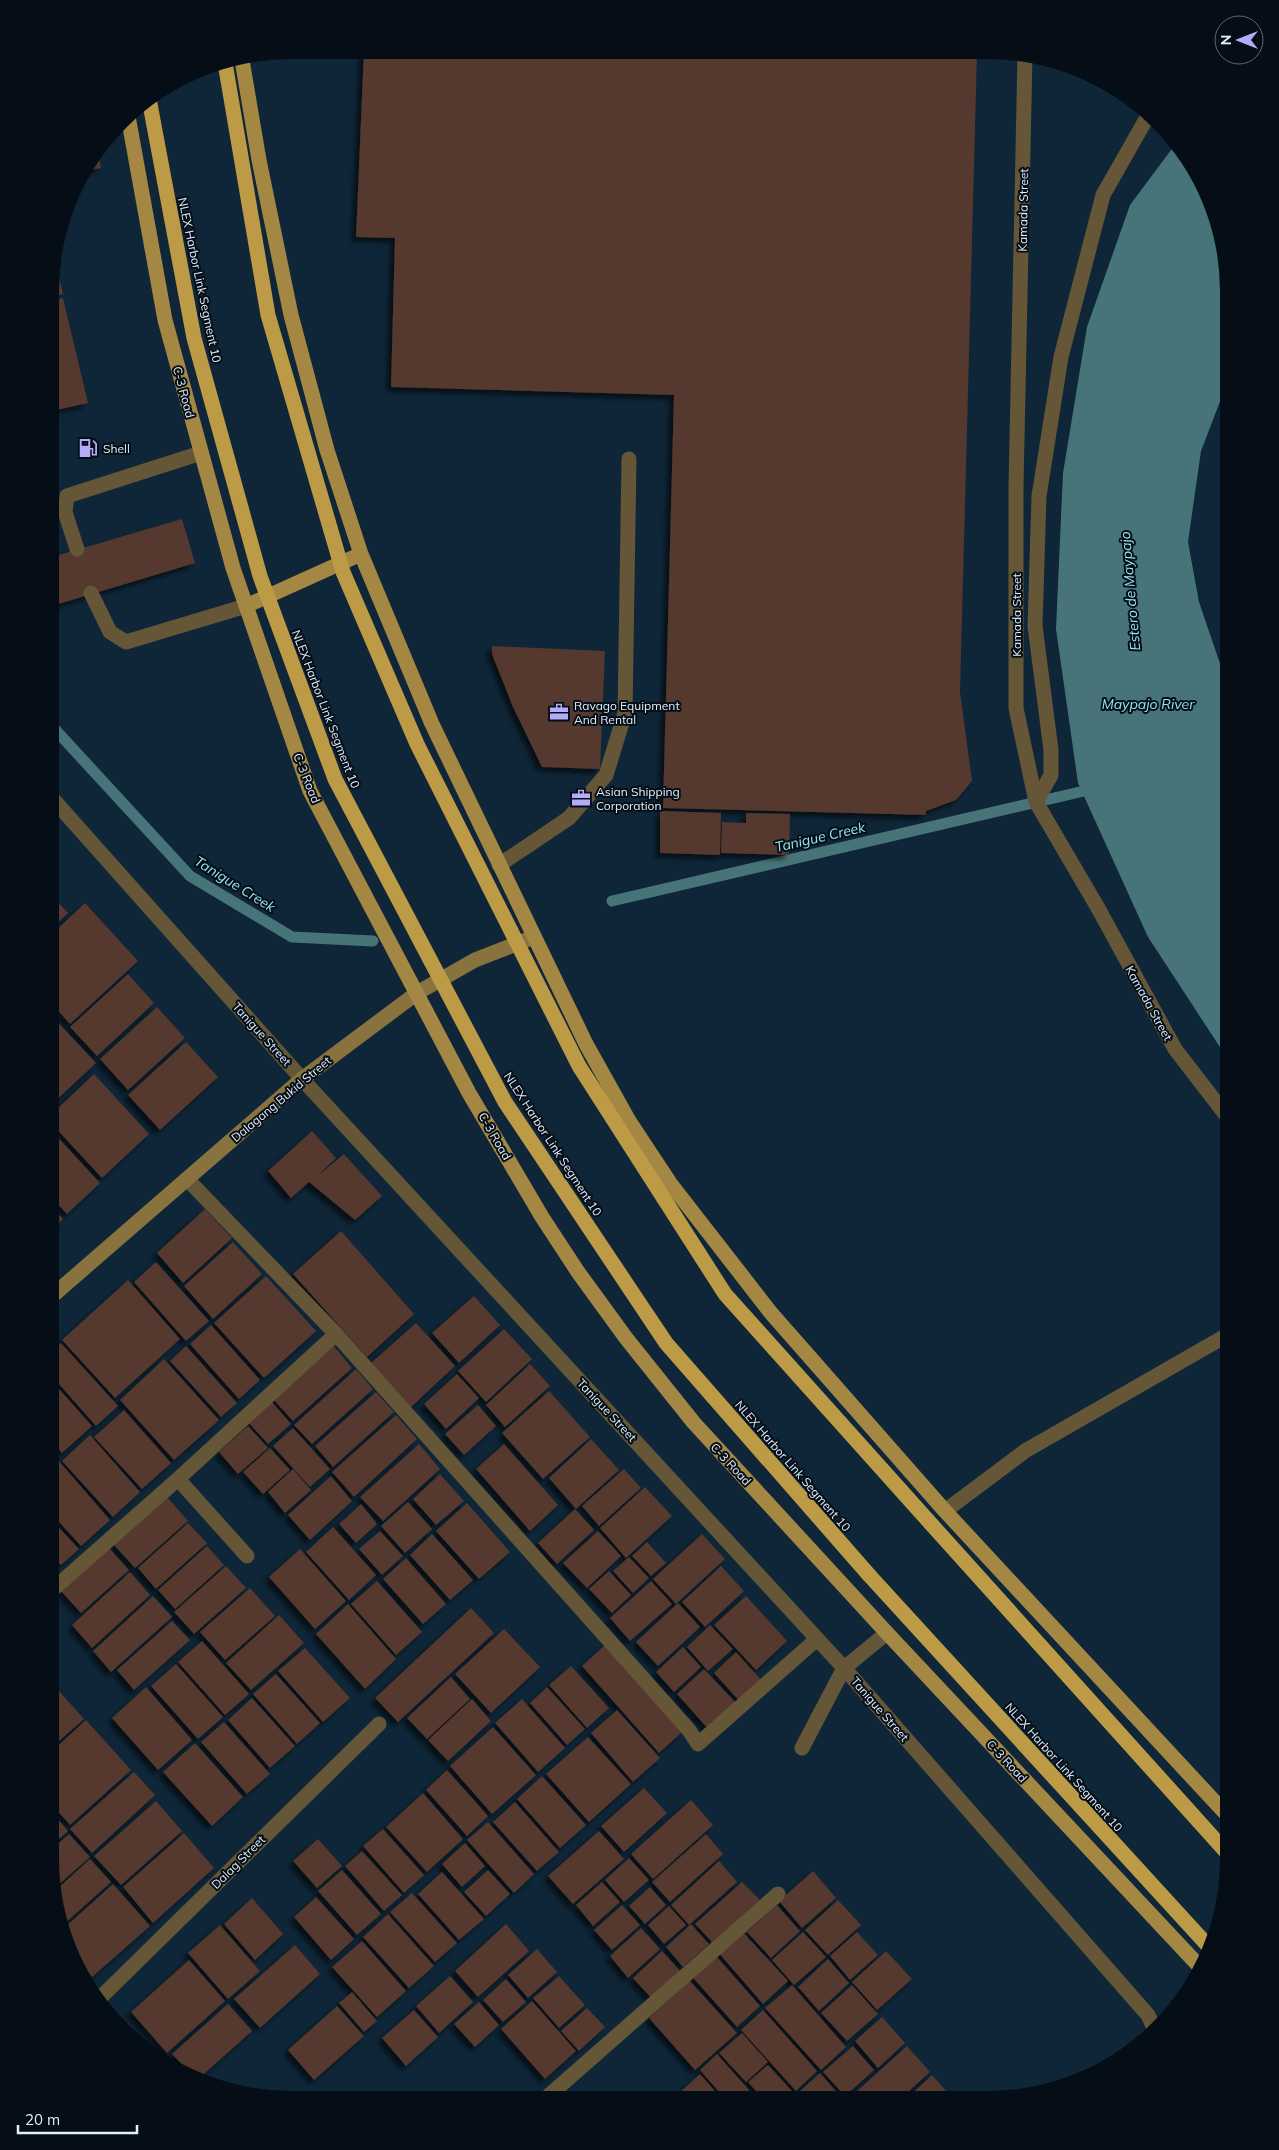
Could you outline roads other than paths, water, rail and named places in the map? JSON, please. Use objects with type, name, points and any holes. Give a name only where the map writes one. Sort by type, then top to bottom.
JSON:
[{"type":"highway","points":[[226,68],[268,315],[343,572],[417,744],[579,1066],[725,1294],[1220,1845]]},
{"type":"highway","name":"NLEX Harbor Link Segment 10","points":[[150,107],[194,338],[260,576],[335,779],[505,1102],[666,1343],[876,1583],[1205,1942]]},
{"type":"main road","points":[[243,64],[259,160],[291,315],[327,450],[361,554],[432,724],[586,1044],[629,1121],[670,1183],[771,1313],[945,1511],[1220,1807]]},
{"type":"main road","name":"C-3 Road","points":[[130,124],[165,320],[201,453],[233,568],[310,791],[469,1093],[542,1217],[578,1272],[626,1338],[694,1423],[887,1633],[1196,1962]]},
{"type":"main road","points":[[246,606],[361,554]]},
{"type":"main road","name":"Dalagang Bukid Street","points":[[59,1290],[302,1079],[417,993],[475,960],[534,937]]},
{"type":"street","name":"Kamada Street","points":[[1025,62],[1016,487],[1016,708],[1036,802],[1098,908],[1174,1049],[1220,1108]]},
{"type":"street","points":[[1036,802],[1051,775],[1051,750],[1035,626],[1039,496],[1061,357],[1103,195],[1145,120]]},
{"type":"street","points":[[77,549],[65,512],[67,496],[201,453]]},
{"type":"street","points":[[500,865],[569,818],[606,775],[625,713],[630,459]]},
{"type":"street","points":[[91,593],[110,632],[126,642],[246,606]]},
{"type":"street","name":"Tanigue Street","points":[[59,806],[302,1079],[844,1668],[1148,2015],[1152,2023]]},
{"type":"street","points":[[187,1179],[336,1334],[683,1723],[698,1744],[817,1639]]},
{"type":"street","points":[[59,1584],[178,1479],[336,1334]]},
{"type":"street","points":[[945,1511],[1026,1451],[1220,1339]]},
{"type":"street","points":[[178,1479],[247,1556]]},
{"type":"street","points":[[802,1748],[844,1668],[887,1633]]},
{"type":"street","name":"Dalag Street","points":[[103,1995],[379,1724]]},
{"type":"street","points":[[554,2091],[778,1894]]},
{"type":"water","name":"Maypajo River","points":[[1172,149],[1189,175],[1203,202],[1216,246],[1220,276],[1220,401],[1201,451],[1188,542],[1199,602],[1220,664],[1220,1047],[1148,937],[1078,783],[1056,629],[1063,473],[1087,327],[1130,205]]},
{"type":"waterway","name":"Tanigue Creek","points":[[59,734],[190,876],[292,937],[373,941]]},
{"type":"waterway","name":"Tanigue Creek","points":[[612,901],[1097,788]]},
{"type":"place","name":"Shell","points":[[88,448]]},
{"type":"place","name":"Ravago Equipment And Rental","points":[[559,712]]},
{"type":"place","name":"Asian Shipping Corporation","points":[[581,798]]},
{"type":"water label","name":"Estero de Maypajo","points":[[1130,591]]}]
